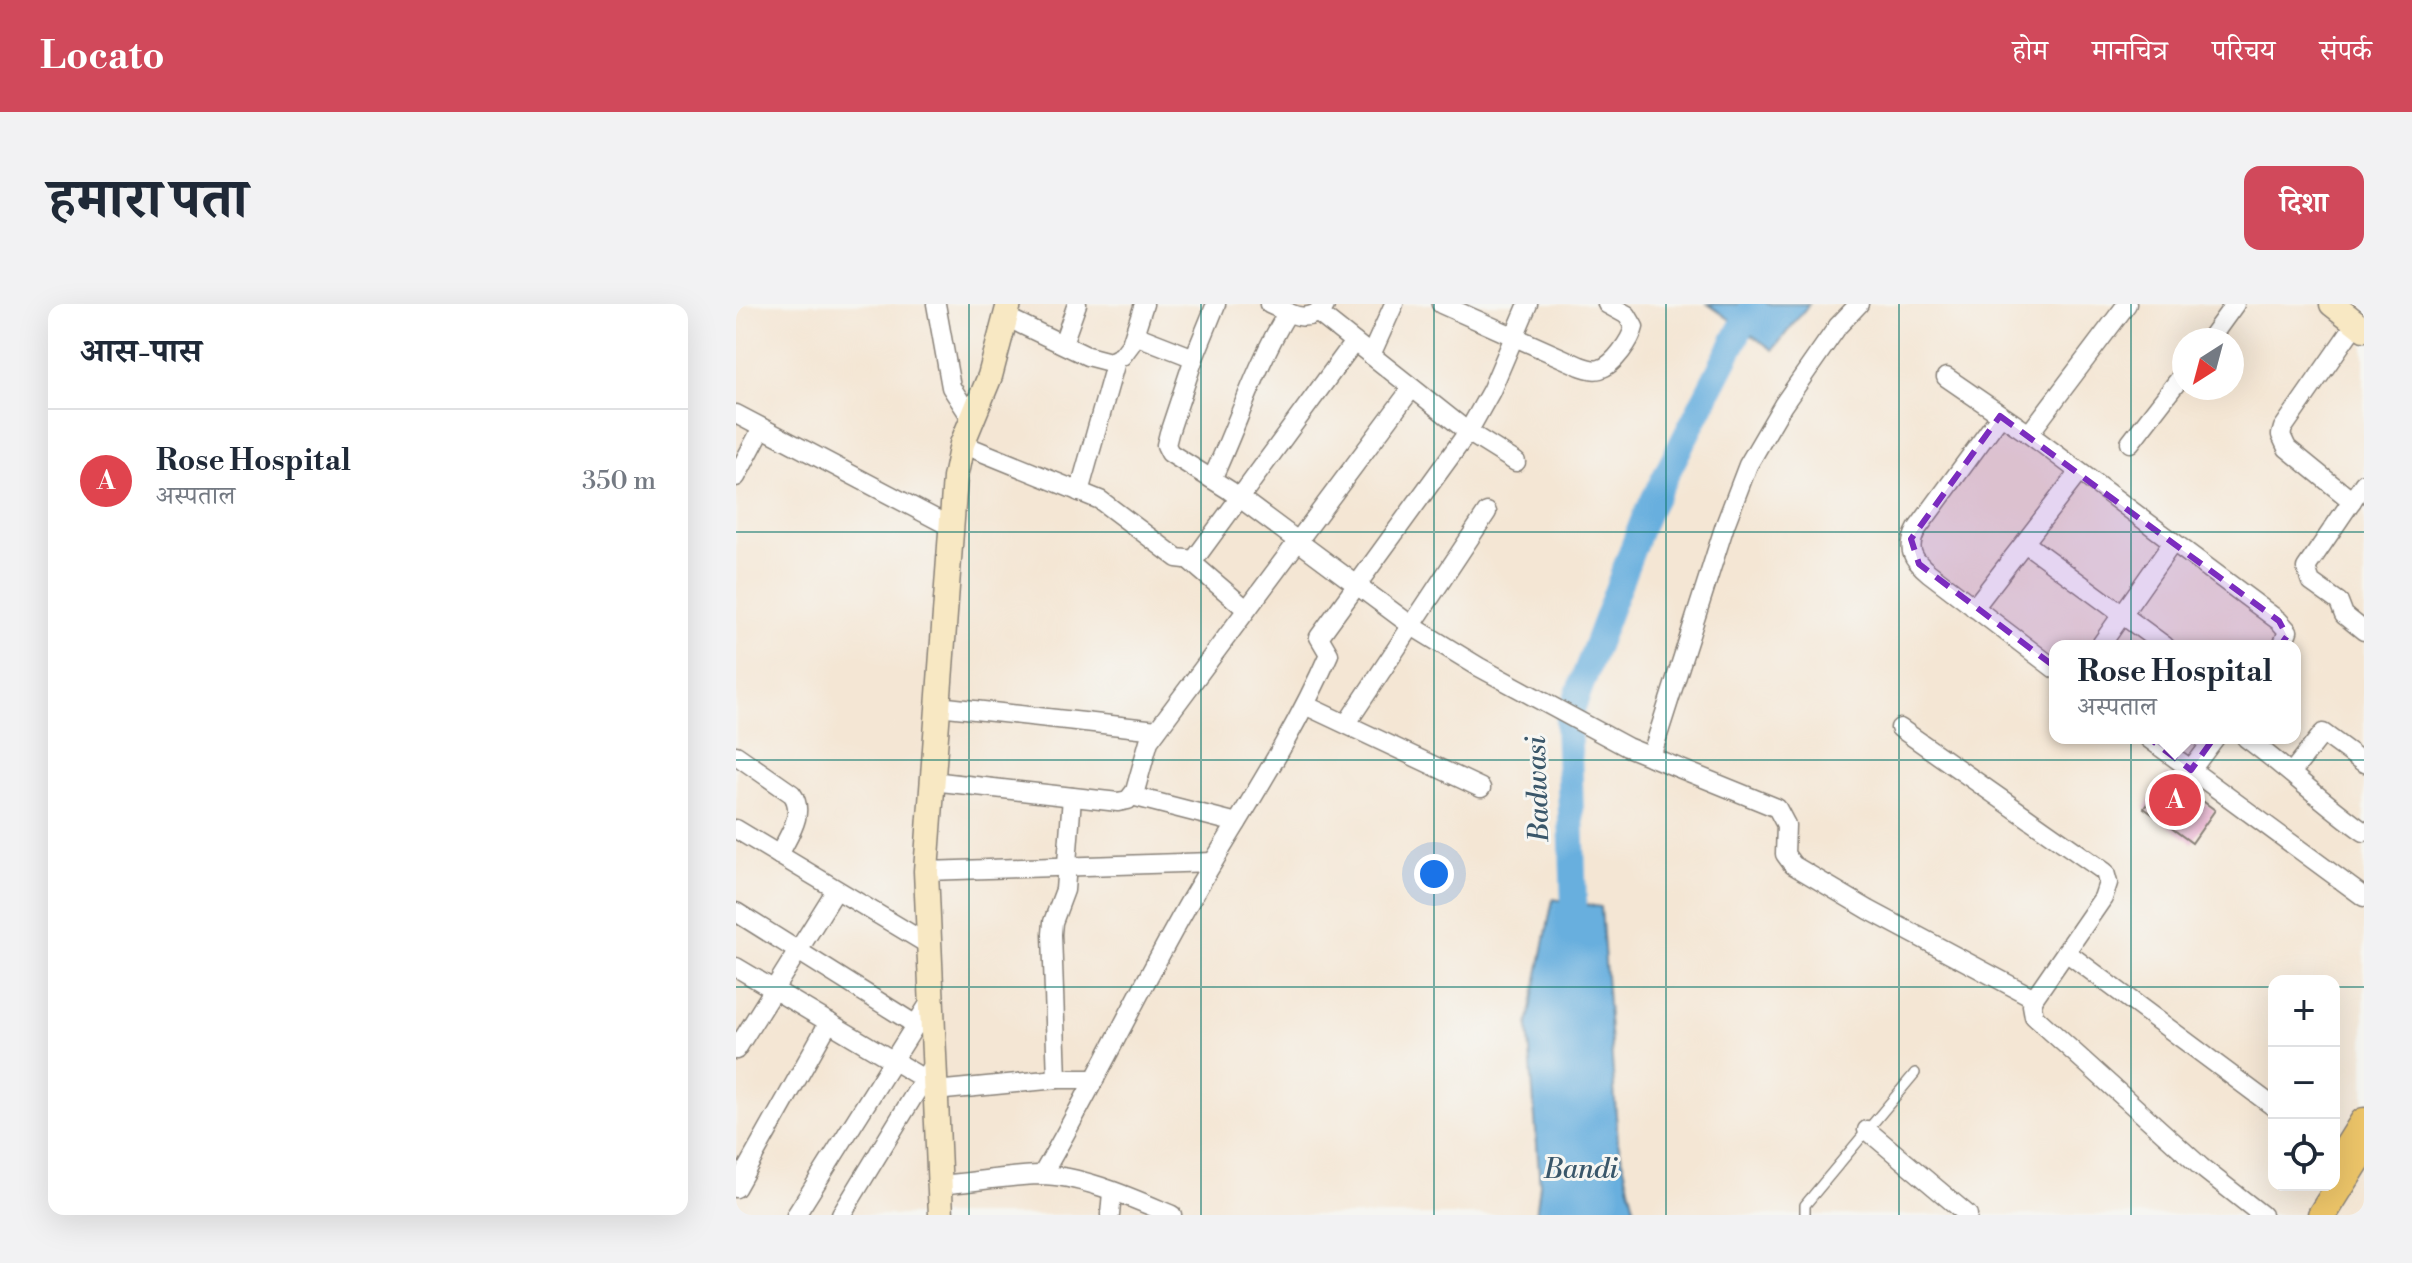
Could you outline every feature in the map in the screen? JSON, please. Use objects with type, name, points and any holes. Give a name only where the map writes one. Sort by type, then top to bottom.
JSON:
[{"type":"main road","points":[[2322,1215],[2364,1122]]},
{"type":"main road","points":[[2305,1215],[2320,1191]]},
{"type":"street","points":[[936,304],[951,387],[971,418]]},
{"type":"street","points":[[1063,343],[1077,304]]},
{"type":"street","points":[[1079,492],[1116,361],[1127,351],[1135,335],[1144,304]]},
{"type":"street","points":[[1216,304],[1194,358],[1166,445],[1170,453],[1298,540],[1412,626],[1627,747],[1777,808],[1786,825],[1783,849],[1793,865],[1882,917],[2034,998]]},
{"type":"street","points":[[1269,304],[1303,318],[1322,308],[1354,342],[1468,432],[1516,462]]},
{"type":"street","points":[[1371,355],[1394,304]]},
{"type":"street","points":[[1441,304],[1580,366],[1601,369],[1610,363],[1632,335],[1634,327],[1627,315],[1607,304]]},
{"type":"street","points":[[1042,1175],[1213,862],[1307,706],[1329,654],[1319,637],[1468,432],[1491,391],[1528,304]]},
{"type":"street","points":[[1651,757],[1725,525],[1748,465],[1783,405],[1838,326],[1859,304]]},
{"type":"street","points":[[2029,434],[2127,304]]},
{"type":"street","points":[[2218,328],[2235,304]]},
{"type":"street","points":[[2332,304],[2360,326],[2283,428],[2281,435],[2287,448],[2352,501]]},
{"type":"street","points":[[941,1215],[931,1078],[926,871],[955,478],[962,444],[990,376],[1008,310],[1097,360],[1116,361]]},
{"type":"street","points":[[1212,479],[1267,349],[1288,312]]},
{"type":"street","points":[[1135,335],[1194,358]]},
{"type":"street","points":[[1190,561],[1197,557],[1354,342]]},
{"type":"street","points":[[1946,377],[2029,434],[2285,626],[2285,640]]},
{"type":"street","points":[[932,781],[1123,802],[1132,796],[1144,751],[1157,730],[1412,388]]},
{"type":"street","points":[[2130,443],[2172,389]]},
{"type":"street","points":[[736,414],[953,528]]},
{"type":"street","points":[[2000,416],[1911,539],[1912,557],[2049,664]]},
{"type":"street","points":[[736,477],[762,428]]},
{"type":"street","points":[[962,444],[1111,507],[1177,558],[1190,561],[1246,609]]},
{"type":"street","points":[[1974,608],[2079,472]]},
{"type":"street","points":[[2364,483],[2306,568],[2311,582],[2339,602],[2344,615],[2364,631]]},
{"type":"street","points":[[1347,723],[1487,512]]},
{"type":"street","points":[[2104,640],[2173,542]]},
{"type":"street","points":[[2025,543],[2157,640]]},
{"type":"street","points":[[938,706],[1157,730]]},
{"type":"street","points":[[1307,706],[1481,788]]},
{"type":"street","points":[[1900,728],[2105,872],[2108,883],[2103,898],[2034,998],[2032,1012],[2042,1026],[2201,1167],[2262,1215]]},
{"type":"street","points":[[2292,772],[2323,733],[2364,763]]},
{"type":"street","points":[[2156,744],[2364,897]]},
{"type":"street","points":[[2191,770],[2210,744]]},
{"type":"street","points":[[2254,744],[2364,832]]},
{"type":"street","points":[[736,755],[796,799],[797,817],[779,855]]},
{"type":"street","points":[[1132,796],[1237,823]]},
{"type":"street","points":[[1057,1079],[1052,934],[1053,922],[1064,896],[1072,797]]},
{"type":"street","points":[[736,829],[929,945]]},
{"type":"street","points":[[926,871],[1213,862]]},
{"type":"street","points":[[736,1050],[836,890]]},
{"type":"street","points":[[736,912],[916,1025]]},
{"type":"street","points":[[2066,952],[2268,1103]]},
{"type":"street","points":[[736,967],[894,1060],[931,1078],[1095,1079]]},
{"type":"street","points":[[796,1215],[930,1002]]},
{"type":"street","points":[[736,1188],[829,1022]]},
{"type":"street","points":[[841,1215],[931,1078]]},
{"type":"street","points":[[1867,1130],[1968,1215]]},
{"type":"street","points":[[940,1185],[1042,1175],[1112,1192],[1172,1215]]},
{"type":"street","points":[[1110,1215],[1112,1192]]},
{"type":"lane","points":[[1805,1215],[1805,1205],[1915,1073]]},
{"type":"highlighted area","points":[[2000,416],[2279,621],[2287,636],[2191,770],[1919,564],[1911,539]]},
{"type":"water","points":[[1708,304],[1809,304],[1773,350]]},
{"type":"water","name":"Bandi","points":[[1553,899],[1601,907],[1618,1142],[1636,1215],[1536,1215],[1540,1185],[1528,1025]]},
{"type":"building","points":[[2167,775],[2215,810],[2192,843],[2144,808]]},
{"type":"waterway","name":"Badwasi","points":[[1575,936],[1568,720],[1644,518],[1753,304]]},
{"type":"place","name":"Rose Hospital","points":[[2175,800]]}]
